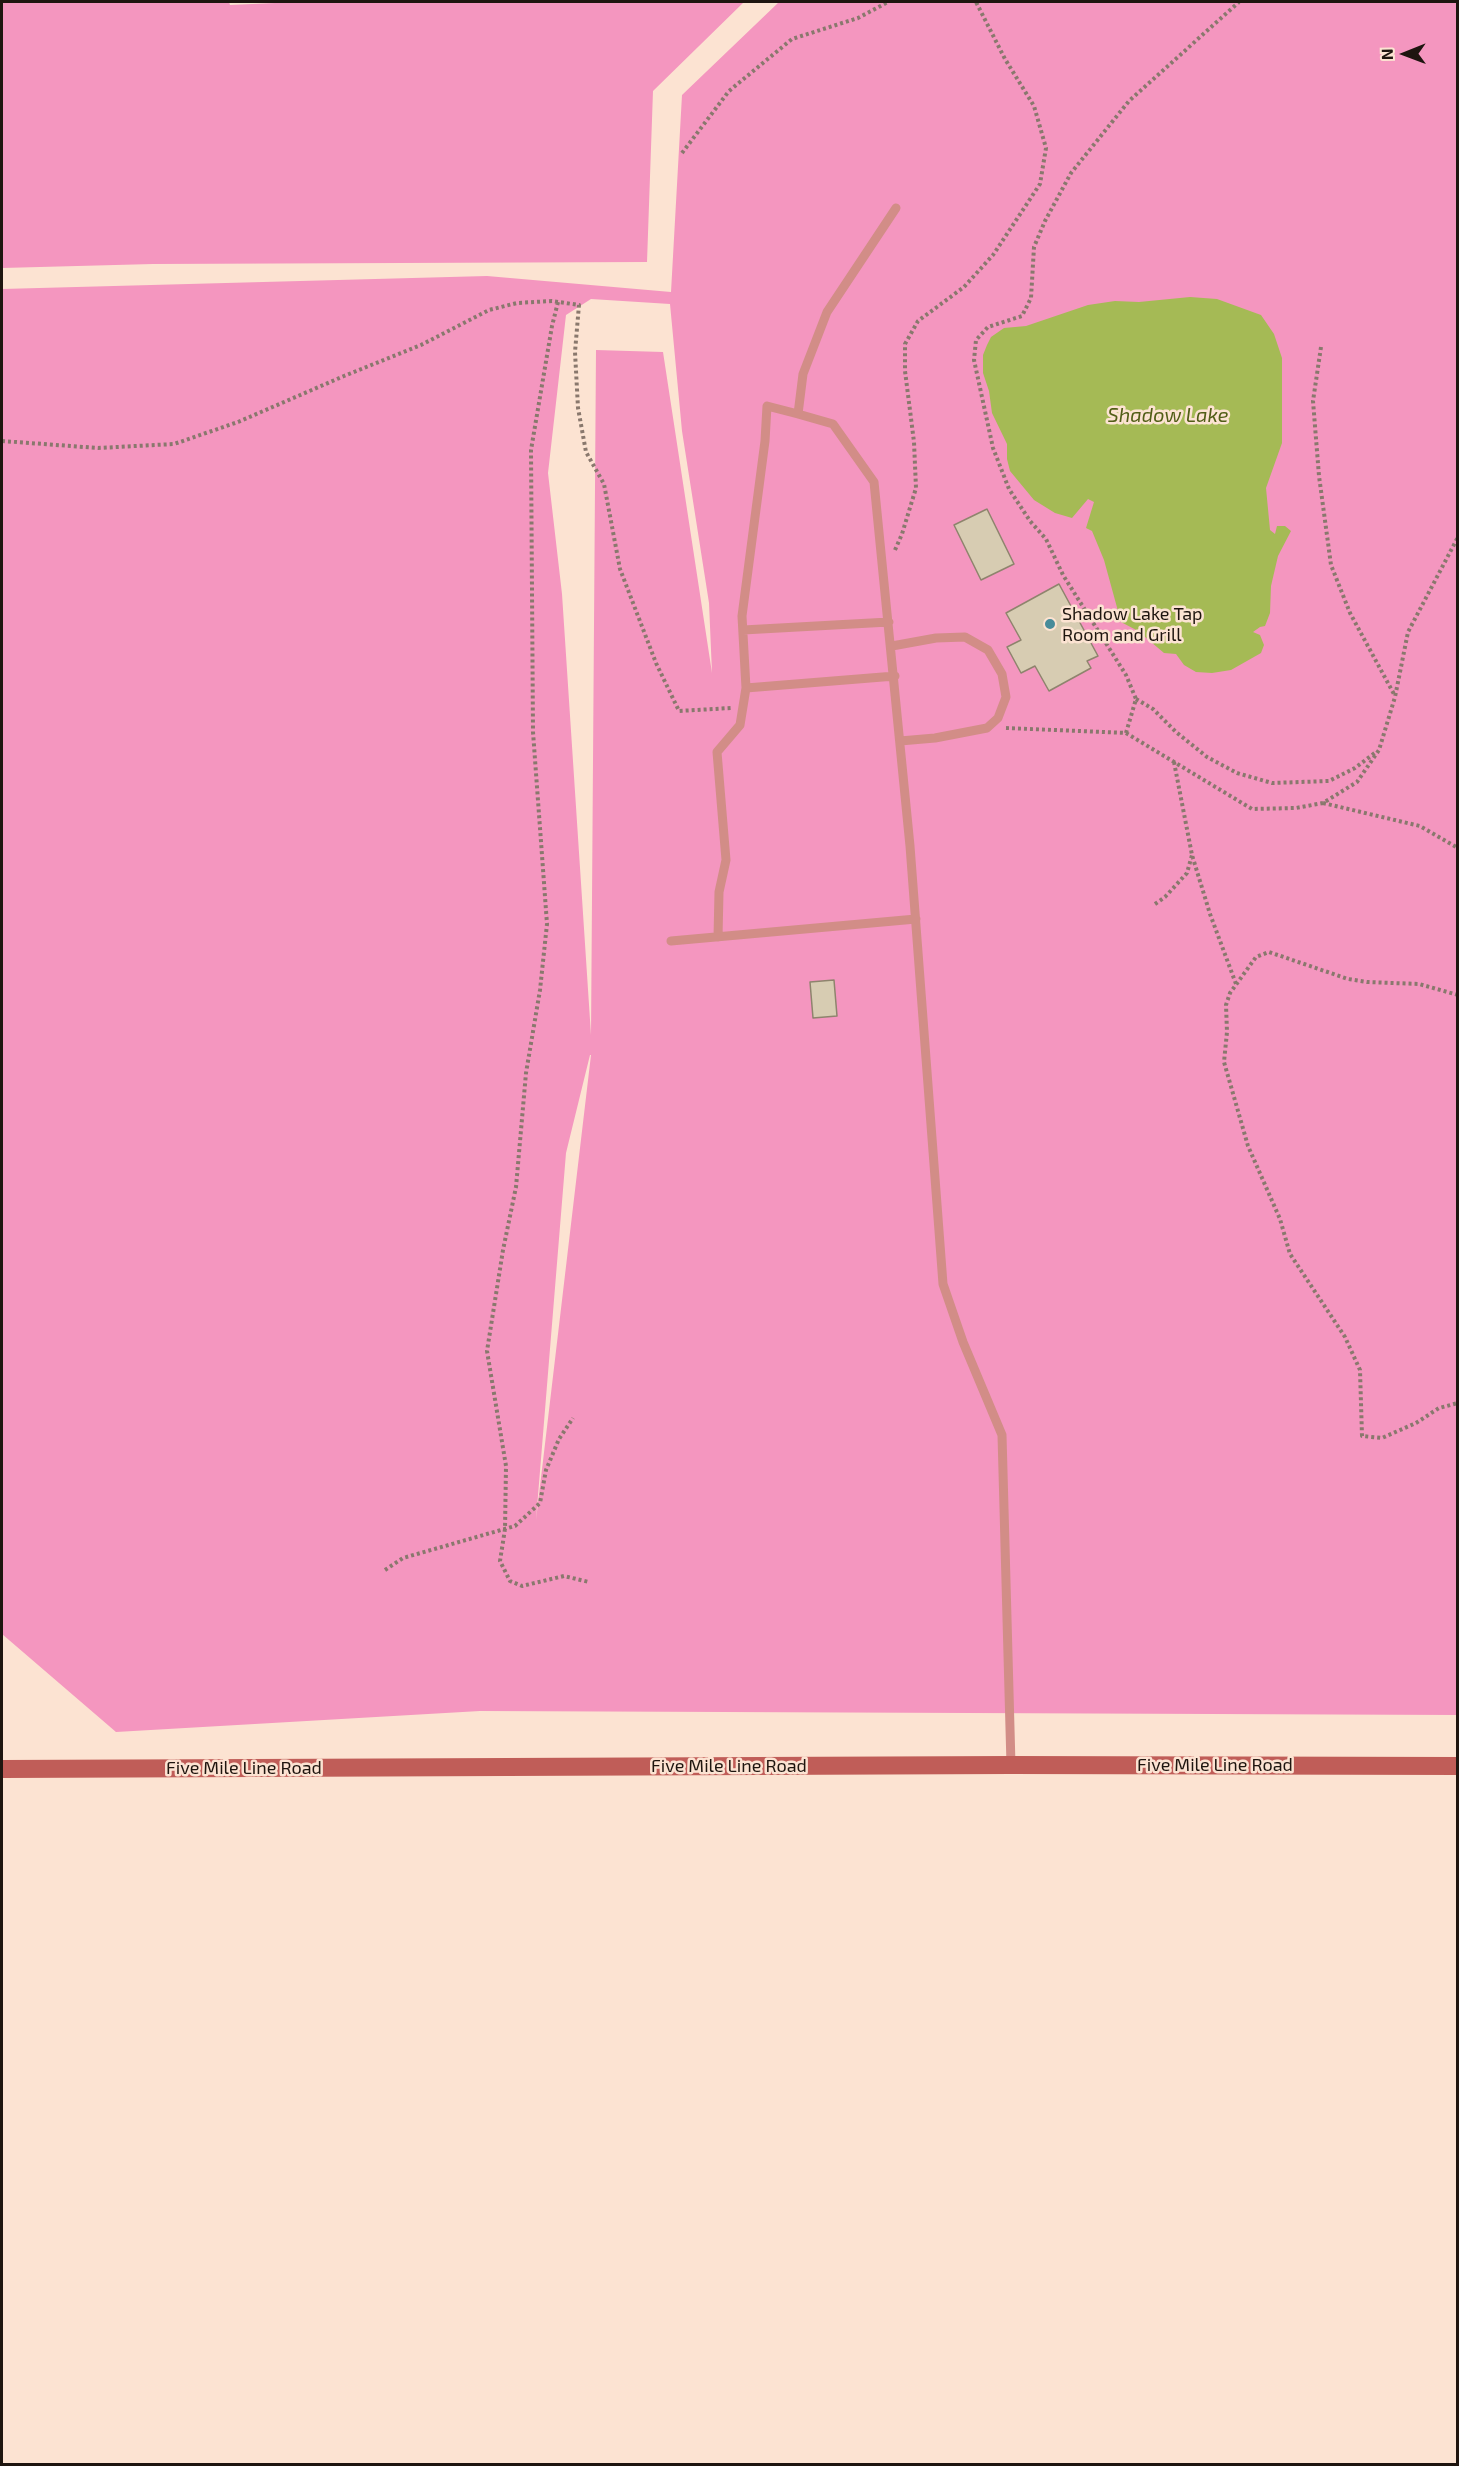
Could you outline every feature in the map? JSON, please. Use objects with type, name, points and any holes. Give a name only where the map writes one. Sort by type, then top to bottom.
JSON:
[{"type":"main road","name":"Five Mile Line Road","points":[[2,1769],[1011,1765],[1458,1766]]},
{"type":"lane","points":[[798,414],[803,374],[826,312],[896,208]]},
{"type":"lane","points":[[718,937],[719,892],[726,860],[717,752],[740,725],[746,688],[742,616],[765,441],[767,406],[833,424],[874,482],[890,622],[916,919],[943,1284],[963,1342],[1002,1435],[1011,1765]]},
{"type":"lane","points":[[743,630],[890,622]]},
{"type":"lane","points":[[892,646],[951,636],[965,637],[988,650],[1002,674],[1006,698],[998,718],[987,728],[935,738],[900,741]]},
{"type":"lane","points":[[746,688],[895,676]]},
{"type":"lane","points":[[670,941],[916,919]]},
{"type":"path","points":[[682,153],[729,91],[792,39],[858,18],[888,2]]},
{"type":"path","points":[[884,573],[902,534],[916,488],[914,442],[905,370],[905,344],[918,321],[964,287],[993,255],[1040,184],[1042,175],[1046,148],[1034,106],[1005,59],[976,2]]},
{"type":"path","points":[[1239,2],[1129,101],[1071,173],[1034,247],[1031,298],[1022,316],[988,327],[976,340],[974,360],[993,448],[1009,489],[1030,521],[1046,539],[1064,575],[1126,675],[1136,699],[1153,709],[1176,732],[1207,757],[1237,773],[1272,783],[1329,782],[1355,768],[1379,750]]},
{"type":"path","points":[[2,441],[98,448],[174,444],[238,422],[421,345],[489,310],[518,303],[558,302],[579,305],[576,351],[578,408],[586,452],[604,484],[620,569],[656,663],[679,711],[743,708]]},
{"type":"path","points":[[558,302],[531,450],[533,732],[548,924],[526,1073],[516,1187],[503,1250],[487,1351],[506,1466],[505,1529],[500,1561],[510,1581],[522,1586],[564,1576],[589,1582]]},
{"type":"path","points":[[1321,347],[1313,401],[1319,476],[1331,566],[1350,613],[1395,697]]},
{"type":"path","points":[[987,728],[1126,733],[1252,809],[1296,808],[1323,803],[1358,782],[1379,750],[1395,697],[1408,632],[1458,537]]},
{"type":"path","points":[[1126,733],[1136,699]]},
{"type":"path","points":[[1174,762],[1192,855],[1210,914],[1236,984]]},
{"type":"path","points":[[1323,803],[1420,826],[1458,848]]},
{"type":"path","points":[[1155,904],[1165,897],[1186,873],[1192,855]]},
{"type":"path","points":[[1458,995],[1419,984],[1348,979],[1269,952],[1256,957],[1230,993],[1226,1005],[1227,1032],[1224,1062],[1248,1146],[1280,1219],[1290,1254],[1345,1337],[1360,1370],[1362,1436],[1382,1438],[1416,1423],[1439,1407],[1458,1403]]},
{"type":"path","points":[[385,1570],[403,1558],[515,1526],[540,1503],[546,1470],[559,1438],[573,1418]]},
{"type":"shaded area","points":[[2,2],[229,2],[230,5],[297,2],[744,2],[653,91],[647,262],[153,264],[2,268]]},
{"type":"shaded area","points":[[779,2],[1457,2],[1457,1715],[480,1711],[116,1732],[2,1634],[2,289],[487,276],[671,292],[682,95]],"holes":[[[591,299],[670,304],[682,431],[709,603],[712,673],[663,352],[596,350],[591,1035],[562,594],[548,473],[566,315]],[[591,1055],[536,1520],[566,1153]]]},
{"type":"water","name":"Shadow Lake","points":[[1190,297],[1217,299],[1261,315],[1274,334],[1282,358],[1282,443],[1266,488],[1270,530],[1275,534],[1277,526],[1285,526],[1291,531],[1278,556],[1271,586],[1270,613],[1265,626],[1253,632],[1260,635],[1264,645],[1261,653],[1231,670],[1212,673],[1196,672],[1184,665],[1176,654],[1164,653],[1138,631],[1121,622],[1104,560],[1092,531],[1086,528],[1094,502],[1088,499],[1072,518],[1055,513],[1034,500],[1010,471],[1007,444],[992,413],[989,391],[983,373],[983,355],[987,345],[991,337],[1004,328],[1026,326],[1088,305],[1115,301],[1139,302]]},
{"type":"building","points":[[987,509],[1014,564],[981,580],[954,525]]},
{"type":"building","points":[[1059,584],[1098,656],[1087,661],[1091,668],[1049,691],[1035,666],[1021,673],[1007,647],[1021,640],[1006,613]]},
{"type":"building","points":[[834,980],[837,1016],[813,1018],[810,982]]},
{"type":"place","name":"Shadow Lake Tap Room and Grill","points":[[1050,624]]}]
